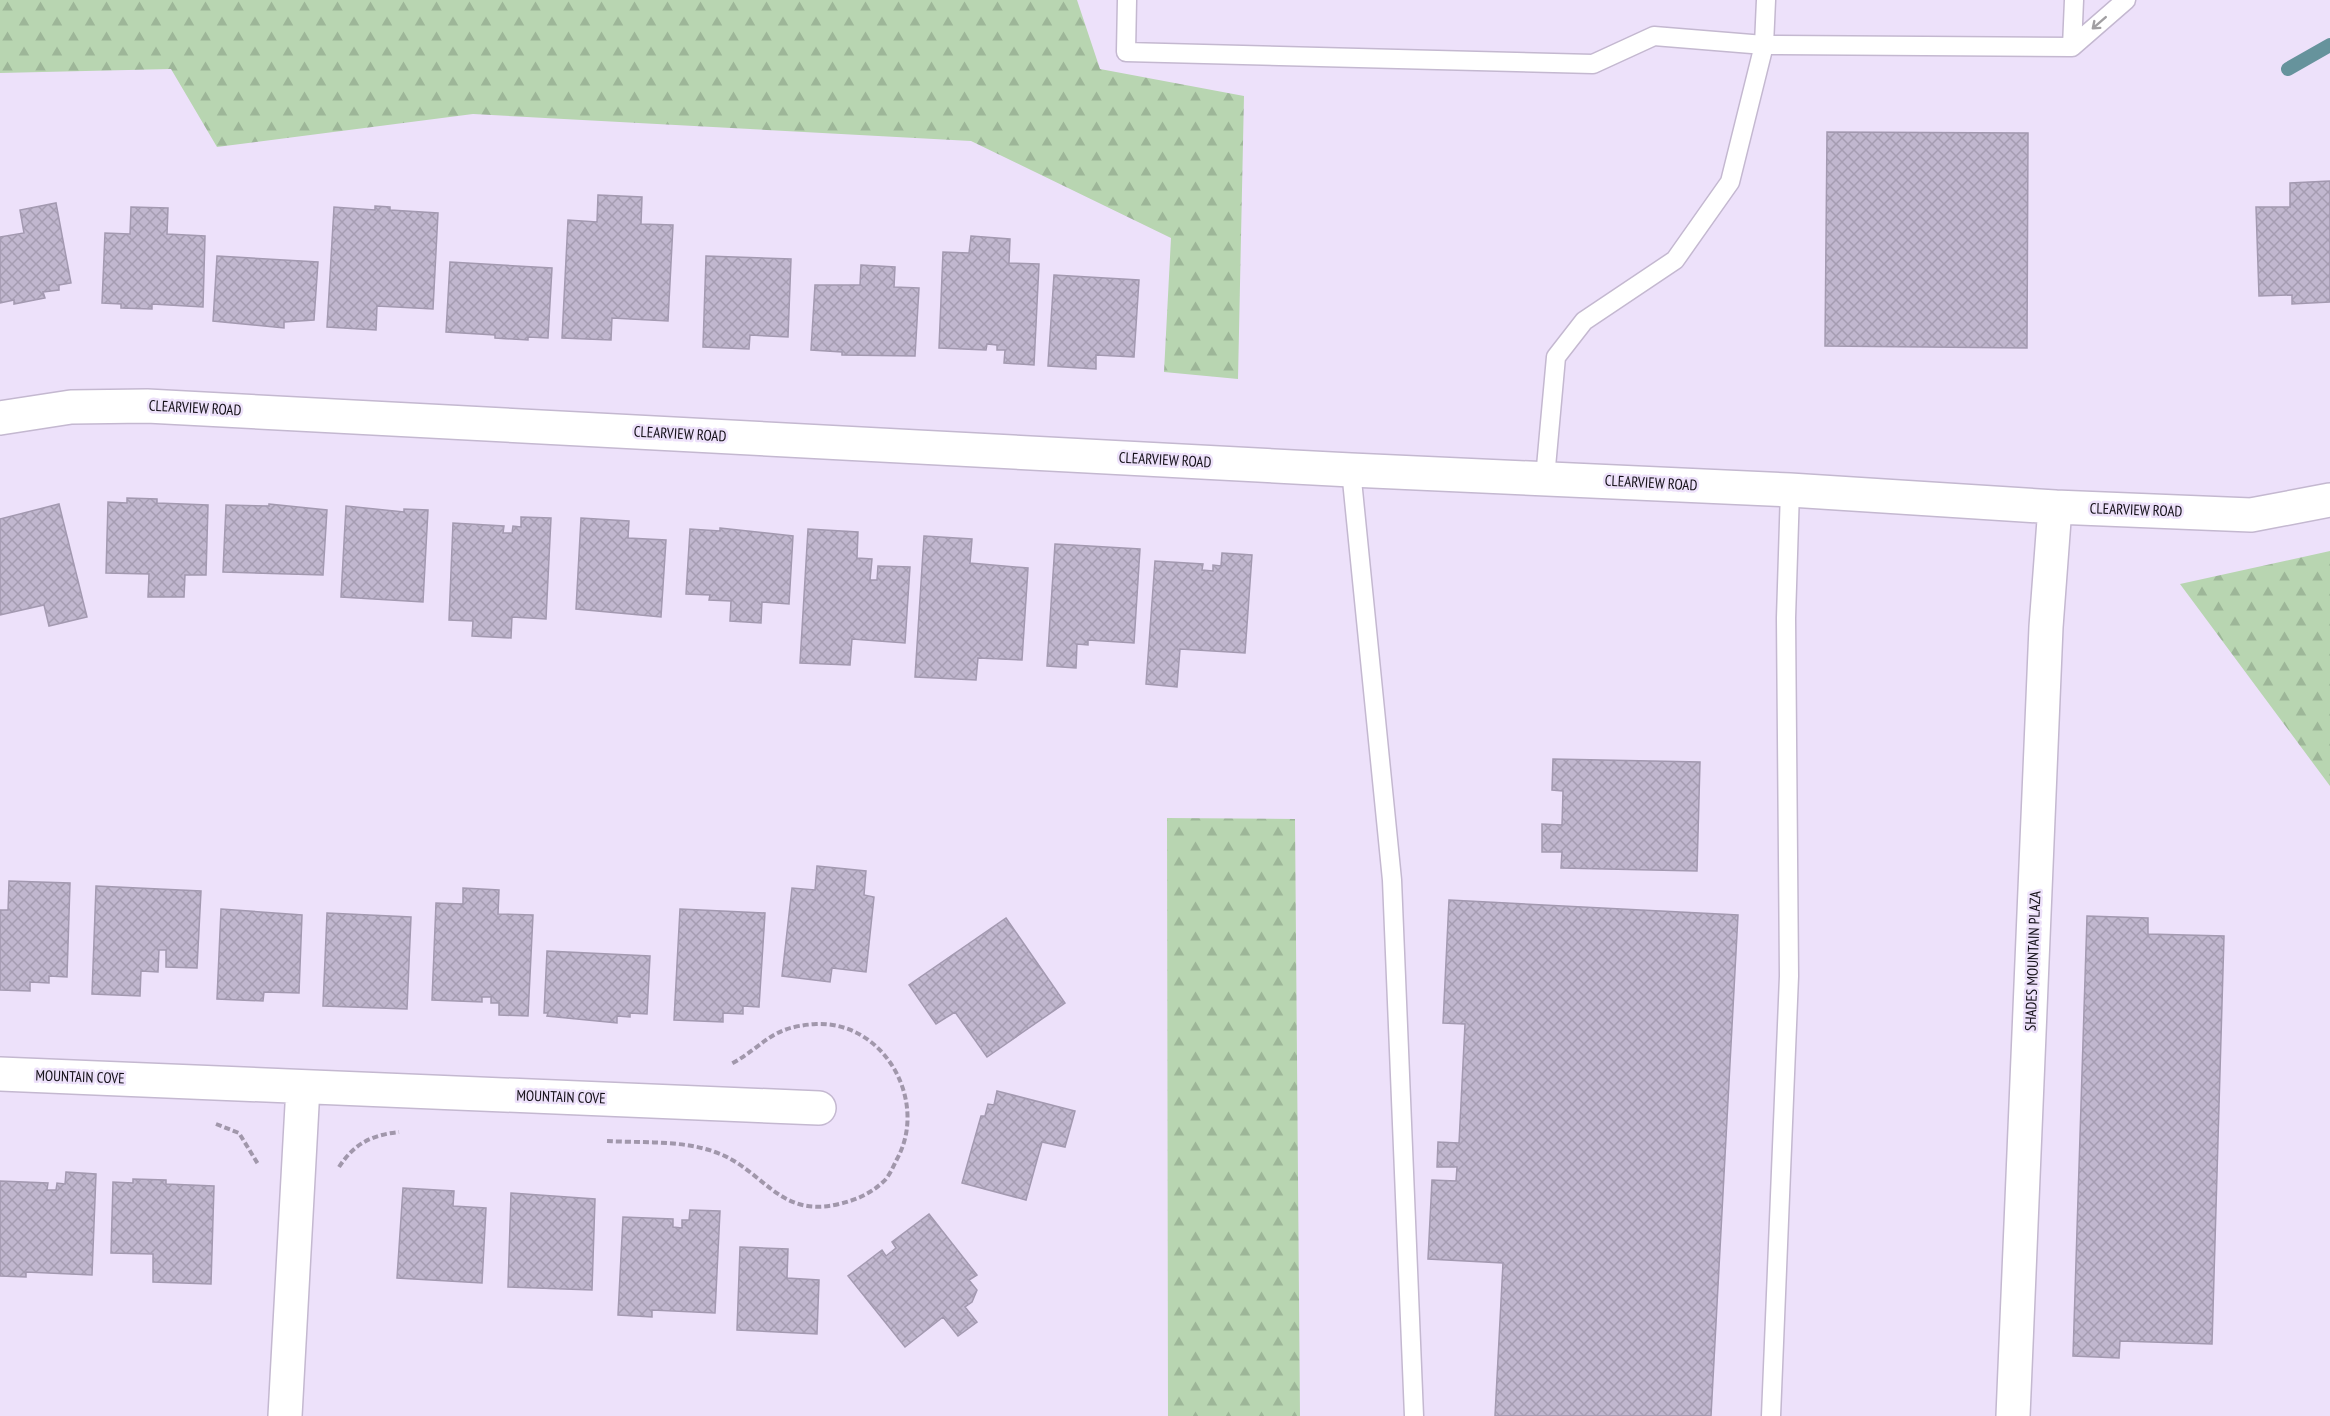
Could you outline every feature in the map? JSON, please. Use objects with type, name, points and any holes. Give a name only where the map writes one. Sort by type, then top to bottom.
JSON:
[{"type":"street","name":"CLEARVIEW ROAD","points":[[0,418],[71,407],[147,406],[1351,470],[1790,490],[2055,507],[2251,515],[2330,500]]},
{"type":"street","name":"SHADES MOUNTAIN PLAZA","points":[[2013,1416],[2046,627],[2055,507]]},
{"type":"street","name":"MOUNTAIN COVE","points":[[0,1074],[819,1108]]},
{"type":"street","points":[[285,1416],[303,1087]]},
{"type":"lane","points":[[1127,0],[1126,52],[1593,64],[1654,36],[1764,45],[2072,47],[2126,0]]},
{"type":"lane","points":[[1545,478],[1556,357],[1584,321],[1675,261],[1730,182],[1764,45],[1766,0]]},
{"type":"lane","points":[[2072,47],[2074,0]]},
{"type":"lane","points":[[1351,470],[1392,880],[1414,1416]]},
{"type":"lane","points":[[1771,1416],[1789,976],[1786,618],[1790,490]]},
{"type":"path","points":[[212,1123],[239,1133],[258,1162],[260,1172]]},
{"type":"green space","points":[[0,0],[1077,0],[1100,69],[1244,96],[1238,379],[1164,372],[1171,238],[971,141],[473,114],[217,147],[171,69],[0,73]]},
{"type":"green space","points":[[2330,551],[2330,786],[2180,584]]},
{"type":"green space","points":[[1167,818],[1295,819],[1300,1416],[1168,1416]]},
{"type":"building","points":[[1827,132],[2028,133],[2027,348],[1825,346]]},
{"type":"building","points":[[2330,181],[2330,302],[2292,304],[2292,295],[2259,296],[2256,207],[2290,207],[2290,183]]},
{"type":"building","points":[[598,195],[642,197],[641,224],[673,225],[668,321],[612,318],[611,340],[562,338],[568,220],[597,222]]},
{"type":"building","points":[[56,203],[71,283],[59,285],[59,290],[43,292],[45,298],[14,304],[14,300],[0,303],[0,237],[24,233],[20,210]]},
{"type":"building","points":[[375,206],[390,207],[390,210],[438,213],[433,309],[377,306],[376,330],[327,327],[334,207],[375,210]]},
{"type":"building","points":[[131,207],[168,208],[167,234],[205,236],[203,307],[152,304],[152,309],[121,308],[121,304],[102,303],[105,233],[130,234]]},
{"type":"building","points":[[971,236],[1010,239],[1009,263],[1039,264],[1034,365],[1004,363],[1005,350],[997,350],[997,345],[987,344],[986,350],[939,348],[943,252],[969,253]]},
{"type":"building","points":[[217,256],[318,262],[314,320],[284,322],[284,328],[213,321]]},
{"type":"building","points":[[706,256],[791,259],[788,337],[750,335],[749,349],[703,347]]},
{"type":"building","points":[[450,262],[552,268],[548,338],[528,337],[528,340],[446,332]]},
{"type":"building","points":[[861,265],[895,267],[894,287],[919,288],[915,356],[842,355],[842,352],[811,350],[815,285],[860,285]]},
{"type":"building","points":[[1054,275],[1139,280],[1134,357],[1096,355],[1096,369],[1048,366]]},
{"type":"building","points":[[127,498],[157,499],[157,503],[208,505],[206,575],[185,575],[184,597],[148,597],[149,574],[106,573],[108,502],[127,503]]},
{"type":"building","points":[[59,504],[87,617],[49,626],[44,605],[0,615],[0,519]]},
{"type":"building","points":[[269,504],[327,510],[323,575],[223,572],[226,505],[269,506]]},
{"type":"building","points":[[346,506],[404,512],[404,509],[428,510],[423,602],[341,597]]},
{"type":"building","points":[[521,517],[551,518],[546,619],[512,617],[511,638],[472,636],[473,621],[449,620],[453,523],[504,526],[503,533],[512,533],[513,526],[521,527]]},
{"type":"building","points":[[581,518],[629,521],[628,538],[666,540],[661,617],[576,609]]},
{"type":"building","points":[[720,528],[793,536],[789,604],[762,602],[761,623],[730,621],[731,601],[709,600],[710,595],[686,594],[690,529],[720,531]]},
{"type":"building","points":[[808,529],[858,532],[857,558],[872,559],[870,580],[877,580],[878,566],[910,567],[905,643],[852,639],[850,665],[800,663]]},
{"type":"building","points":[[924,536],[972,539],[970,563],[1028,568],[1022,660],[978,658],[976,680],[915,677]]},
{"type":"building","points":[[1055,544],[1140,549],[1134,643],[1088,640],[1088,645],[1077,644],[1076,668],[1047,666]]},
{"type":"building","points":[[1222,553],[1252,555],[1245,653],[1180,649],[1177,687],[1146,684],[1155,561],[1203,564],[1202,570],[1213,571],[1213,565],[1221,566]]},
{"type":"building","points":[[1553,759],[1700,762],[1697,871],[1561,868],[1562,852],[1542,852],[1542,824],[1562,825],[1563,791],[1552,790]]},
{"type":"building","points":[[817,866],[866,871],[864,895],[874,897],[866,972],[832,968],[830,982],[782,976],[792,888],[815,890]]},
{"type":"building","points":[[9,881],[70,883],[67,977],[49,976],[49,983],[30,982],[30,991],[0,990],[0,910],[8,910]]},
{"type":"building","points":[[96,886],[201,891],[197,968],[166,967],[166,950],[159,950],[158,972],[141,971],[140,996],[92,994]]},
{"type":"building","points":[[463,888],[499,890],[498,914],[533,915],[528,1016],[499,1015],[499,1003],[491,1003],[491,997],[482,997],[482,1002],[432,1000],[436,903],[463,904]]},
{"type":"building","points":[[1449,900],[1738,915],[1711,1416],[1495,1416],[1503,1263],[1428,1259],[1432,1180],[1456,1181],[1457,1167],[1437,1167],[1438,1142],[1459,1143],[1465,1024],[1443,1023]]},
{"type":"building","points":[[221,909],[302,915],[299,993],[264,992],[263,1001],[217,999]]},
{"type":"building","points":[[680,909],[765,913],[759,1007],[743,1006],[743,1014],[723,1013],[723,1022],[674,1020]]},
{"type":"building","points":[[327,913],[411,917],[407,1009],[323,1006]]},
{"type":"building","points":[[2087,916],[2148,918],[2148,934],[2224,936],[2212,1344],[2120,1341],[2119,1358],[2073,1356]]},
{"type":"building","points":[[1006,918],[1065,1003],[987,1057],[955,1012],[936,1024],[909,985]]},
{"type":"building","points":[[547,951],[650,956],[647,1014],[630,1013],[630,1017],[617,1016],[617,1023],[547,1016],[548,1013],[544,1013]]},
{"type":"building","points":[[997,1091],[1075,1111],[1065,1147],[1042,1142],[1026,1200],[962,1183],[981,1116],[985,1116],[988,1104],[994,1105]]},
{"type":"building","points":[[66,1172],[96,1174],[92,1275],[26,1272],[26,1277],[0,1276],[0,1181],[48,1183],[47,1190],[56,1190],[57,1183],[65,1184]]},
{"type":"building","points":[[133,1179],[166,1180],[166,1184],[214,1186],[211,1284],[153,1282],[153,1254],[111,1253],[113,1182],[133,1183]]},
{"type":"building","points":[[403,1188],[454,1191],[453,1206],[486,1208],[482,1283],[397,1278]]},
{"type":"building","points":[[511,1193],[595,1199],[592,1290],[508,1287]]},
{"type":"building","points":[[690,1210],[720,1211],[715,1313],[652,1310],[652,1317],[618,1315],[623,1217],[673,1219],[673,1227],[682,1228],[682,1220],[689,1220]]},
{"type":"building","points":[[929,1214],[977,1275],[969,1280],[977,1290],[972,1302],[965,1307],[977,1322],[958,1336],[943,1317],[905,1347],[848,1276],[882,1250],[886,1256],[896,1248],[892,1242]]},
{"type":"building","points":[[740,1247],[788,1249],[787,1278],[819,1280],[817,1334],[737,1330]]},
{"type":"waterway","points":[[2288,69],[2330,45]]}]
